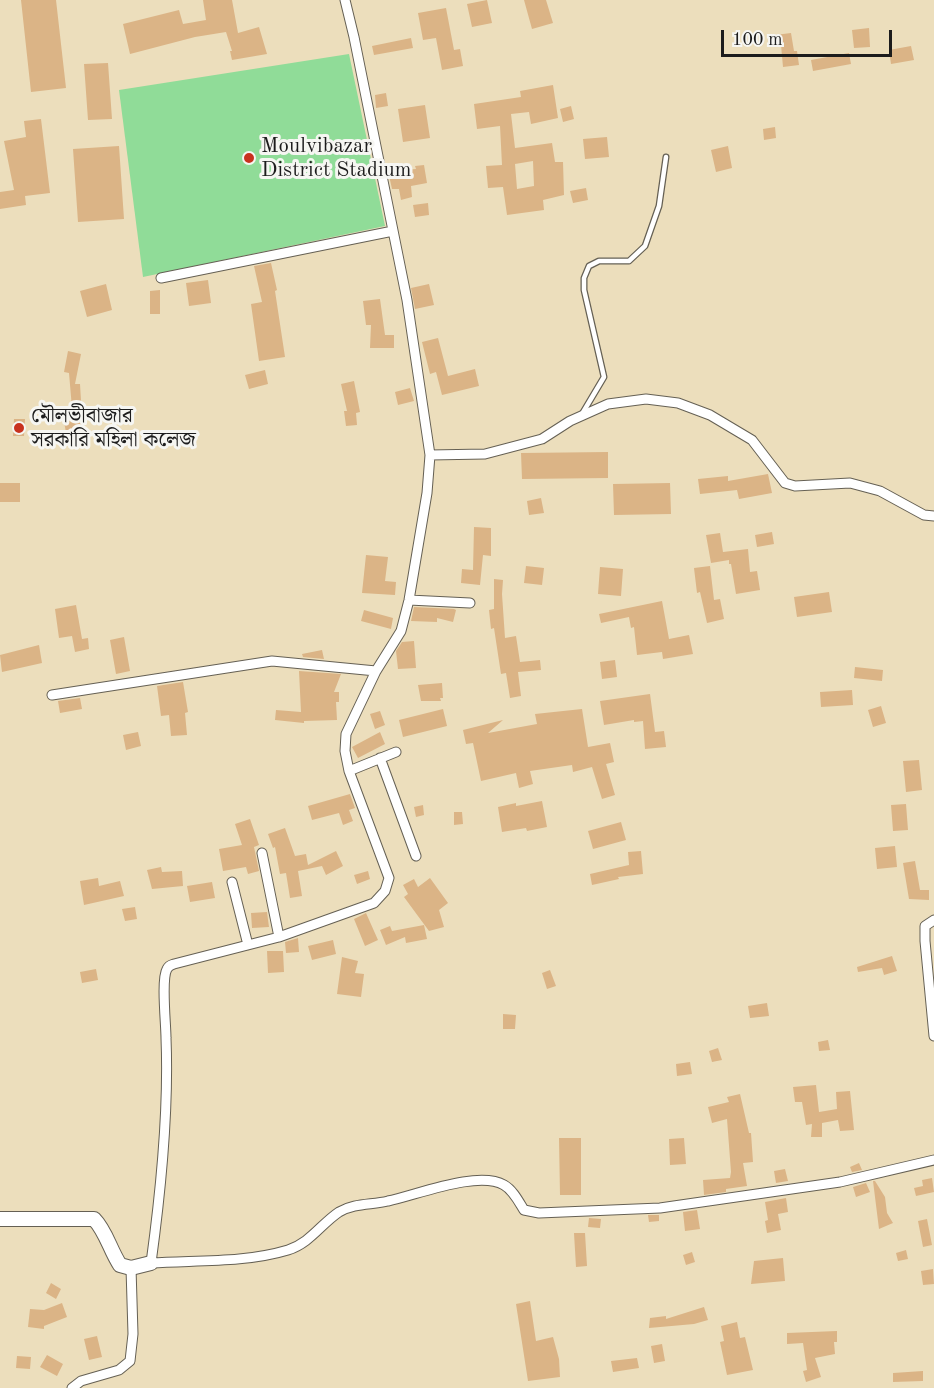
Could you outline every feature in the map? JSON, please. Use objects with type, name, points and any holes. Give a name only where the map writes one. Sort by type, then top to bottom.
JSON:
[{"type":"street","points":[[151,1263],[161,1174],[167,1057],[165,996],[166,971],[169,966],[279,937],[374,903],[386,891],[389,878],[349,771],[345,751],[346,734],[375,671],[401,631],[409,600],[427,493],[430,455],[407,300],[345,0]]},
{"type":"street","points":[[161,278],[393,231]]},
{"type":"street","points":[[430,455],[485,454],[542,439],[570,421],[608,404],[646,399],[678,403],[710,415],[752,440],[785,483],[795,486],[850,483],[880,491],[924,515],[934,516]]},
{"type":"street","points":[[409,600],[470,603]]},
{"type":"street","points":[[52,695],[272,661],[375,671]]},
{"type":"street","points":[[349,771],[396,752]]},
{"type":"street","points":[[380,758],[416,856]]},
{"type":"street","points":[[262,853],[279,937]]},
{"type":"street","points":[[232,882],[248,945]]},
{"type":"street","points":[[934,920],[925,926],[925,941],[934,1036]]},
{"type":"street","points":[[0,1219],[94,1219],[102,1227],[110,1250],[120,1265],[131,1268],[151,1263],[263,1256],[291,1249],[310,1238],[340,1212],[355,1205],[378,1203],[441,1186],[472,1181],[487,1180],[504,1184],[512,1191],[524,1210],[539,1213],[660,1208],[840,1182],[934,1160]]},
{"type":"street","points":[[72,1388],[81,1382],[119,1370],[130,1361],[133,1334],[131,1268]]},
{"type":"lane","points":[[581,416],[604,376],[584,291],[584,278],[589,266],[599,261],[629,261],[645,246],[659,206],[666,157]]},
{"type":"green space","name":"Moulvibazar District Stadium","points":[[349,54],[385,226],[143,277],[119,90]]},
{"type":"building","points":[[21,0],[56,0],[66,88],[31,92]]},
{"type":"building","points":[[203,0],[232,0],[238,33],[259,27],[267,54],[232,60],[230,51],[232,51],[226,32],[195,37],[130,54],[123,24],[179,10],[183,24],[206,20]]},
{"type":"building","points":[[487,0],[492,23],[472,27],[467,4]]},
{"type":"building","points":[[524,0],[546,0],[553,23],[532,29]]},
{"type":"building","points":[[446,8],[454,50],[460,49],[463,66],[442,70],[436,38],[423,40],[418,13]]},
{"type":"building","points":[[869,28],[870,47],[854,48],[852,30]]},
{"type":"building","points":[[791,33],[799,65],[783,67],[781,45],[776,46],[775,35]]},
{"type":"building","points":[[411,38],[413,48],[374,55],[372,46]]},
{"type":"building","points":[[911,46],[914,60],[891,64],[889,50]]},
{"type":"building","points":[[849,53],[851,64],[813,71],[811,60]]},
{"type":"building","points":[[108,63],[112,119],[88,120],[84,64]]},
{"type":"building","points":[[553,85],[558,118],[531,124],[529,112],[511,114],[515,148],[552,143],[555,162],[563,162],[564,195],[543,200],[544,210],[507,215],[503,187],[488,188],[486,166],[502,165],[500,126],[477,129],[474,104],[521,97],[520,91]],"holes":[[[533,161],[534,186],[517,189],[515,164]]]},
{"type":"building","points":[[386,93],[388,106],[376,108],[375,95]]},
{"type":"building","points":[[425,105],[430,138],[403,142],[398,109]]},
{"type":"building","points":[[571,106],[574,119],[563,122],[560,109]]},
{"type":"building","points":[[41,119],[50,193],[25,196],[26,205],[0,209],[0,192],[14,190],[4,141],[26,137],[24,121]]},
{"type":"building","points":[[775,127],[776,138],[764,140],[763,129]]},
{"type":"building","points":[[607,137],[609,157],[585,159],[583,139]]},
{"type":"building","points":[[119,146],[124,219],[78,222],[73,149]]},
{"type":"building","points":[[728,146],[732,168],[716,172],[711,150]]},
{"type":"building","points":[[424,165],[427,183],[411,186],[412,197],[401,200],[399,189],[392,189],[388,171],[416,169],[415,166]]},
{"type":"building","points":[[586,188],[588,200],[573,203],[570,191]]},
{"type":"building","points":[[428,203],[429,215],[415,217],[413,205]]},
{"type":"building","points":[[271,263],[277,290],[275,291],[285,357],[259,361],[251,304],[262,302],[254,266]]},
{"type":"building","points":[[208,280],[211,303],[189,306],[186,283]]},
{"type":"building","points":[[106,284],[112,310],[87,317],[80,291]]},
{"type":"building","points":[[429,284],[434,305],[415,309],[411,288]]},
{"type":"building","points":[[160,290],[160,314],[150,314],[150,291]]},
{"type":"building","points":[[380,299],[385,335],[394,335],[394,348],[370,348],[371,325],[366,325],[363,301]]},
{"type":"building","points":[[438,338],[448,376],[475,369],[479,386],[442,395],[436,372],[430,374],[422,342]]},
{"type":"building","points":[[68,351],[81,354],[75,384],[80,384],[82,418],[84,418],[86,430],[66,433],[64,421],[73,420],[69,373],[64,372]]},
{"type":"building","points":[[265,370],[268,384],[249,389],[245,375]]},
{"type":"building","points":[[354,381],[360,412],[356,413],[357,425],[346,426],[344,411],[347,411],[341,384]]},
{"type":"building","points":[[410,388],[414,401],[398,405],[395,392]]},
{"type":"building","name":"মৌলভীবাজার সরকারি মহিলা কলেজ","points":[[14,419],[25,419],[24,436],[13,436]]},
{"type":"building","points":[[608,452],[608,478],[522,479],[521,453]]},
{"type":"building","points":[[768,474],[772,493],[739,499],[737,490],[700,494],[698,479],[728,476],[728,481]]},
{"type":"building","points":[[0,483],[20,483],[20,502],[0,502]]},
{"type":"building","points":[[670,483],[671,514],[614,515],[613,484]]},
{"type":"building","points":[[541,498],[544,513],[529,515],[527,501]]},
{"type":"building","points":[[474,527],[491,528],[491,556],[483,555],[480,585],[461,583],[462,569],[473,570]]},
{"type":"building","points":[[772,532],[774,544],[757,547],[755,535]]},
{"type":"building","points":[[720,533],[723,552],[748,549],[750,572],[757,571],[760,590],[736,594],[729,560],[711,563],[706,535]]},
{"type":"building","points":[[366,555],[388,557],[385,581],[396,582],[395,595],[362,593]]},
{"type":"building","points":[[526,566],[544,568],[542,585],[524,583]]},
{"type":"building","points":[[710,566],[714,600],[720,599],[724,619],[707,623],[700,592],[697,593],[694,568]]},
{"type":"building","points":[[600,567],[623,569],[621,596],[598,594]]},
{"type":"building","points":[[494,579],[503,580],[505,638],[516,636],[520,662],[540,660],[541,670],[518,672],[521,696],[510,698],[506,673],[501,674],[489,610],[494,609]]},
{"type":"building","points":[[829,592],[832,612],[797,617],[794,597]]},
{"type":"building","points":[[662,601],[669,639],[689,635],[693,654],[663,659],[662,652],[637,655],[634,627],[631,628],[629,617],[601,623],[599,614]]},
{"type":"building","points":[[76,605],[82,639],[88,638],[89,649],[75,652],[72,636],[59,638],[55,609]]},
{"type":"building","points":[[414,607],[456,610],[453,622],[437,618],[437,622],[411,621]]},
{"type":"building","points":[[364,610],[393,618],[391,629],[361,621]]},
{"type":"building","points":[[124,637],[130,671],[116,674],[110,640]]},
{"type":"building","points":[[414,641],[416,668],[398,669],[396,651],[402,642]]},
{"type":"building","points":[[39,645],[42,663],[2,672],[0,655]]},
{"type":"building","points":[[322,650],[324,659],[303,657],[302,654]]},
{"type":"building","points":[[615,660],[617,677],[602,679],[600,662]]},
{"type":"building","points":[[855,667],[883,670],[882,681],[854,678]]},
{"type":"building","points":[[299,671],[341,674],[334,692],[339,692],[339,702],[336,702],[337,720],[304,721],[304,723],[275,720],[276,710],[301,712]]},
{"type":"building","points":[[183,682],[188,712],[185,713],[187,735],[171,736],[169,715],[161,716],[157,686]]},
{"type":"building","points":[[442,683],[443,698],[440,698],[441,701],[421,701],[418,685]]},
{"type":"building","points":[[852,690],[853,705],[821,707],[820,692]]},
{"type":"building","points":[[650,694],[655,732],[664,731],[666,747],[645,749],[643,721],[634,722],[634,720],[604,725],[600,701]]},
{"type":"building","points":[[80,698],[82,709],[60,713],[58,701]]},
{"type":"building","points":[[881,706],[886,723],[873,727],[868,710]]},
{"type":"building","points":[[443,709],[447,726],[403,737],[399,720]]},
{"type":"building","points":[[582,709],[588,747],[610,743],[614,762],[606,764],[615,795],[602,799],[592,767],[573,772],[572,765],[530,771],[533,784],[519,788],[516,773],[481,781],[473,743],[466,744],[463,730],[503,720],[488,733],[537,724],[535,714]]},
{"type":"building","points":[[380,711],[385,725],[375,729],[370,714]]},
{"type":"building","points":[[138,732],[141,746],[126,750],[123,735]]},
{"type":"building","points":[[380,732],[385,744],[358,758],[352,747]]},
{"type":"building","points":[[919,760],[922,790],[906,792],[903,761]]},
{"type":"building","points":[[350,794],[355,808],[349,810],[353,821],[343,825],[339,813],[312,820],[308,806]]},
{"type":"building","points":[[542,801],[547,827],[502,832],[498,807]]},
{"type":"building","points":[[906,804],[908,830],[893,831],[891,805]]},
{"type":"building","points":[[423,805],[424,815],[416,817],[414,807]]},
{"type":"building","points":[[454,812],[462,812],[463,824],[454,825]]},
{"type":"building","points":[[250,819],[259,845],[254,847],[259,871],[248,874],[246,867],[223,871],[219,849],[242,845],[235,824]]},
{"type":"building","points":[[621,822],[626,840],[593,849],[588,831]]},
{"type":"building","points":[[285,828],[295,856],[306,854],[308,865],[336,851],[343,866],[326,875],[322,866],[298,871],[302,896],[290,898],[286,873],[280,874],[275,847],[273,848],[268,834]]},
{"type":"building","points":[[895,846],[897,867],[877,869],[875,848]]},
{"type":"building","points":[[641,851],[643,874],[618,877],[619,879],[592,885],[590,874],[629,865],[628,852]]},
{"type":"building","points":[[915,861],[920,890],[929,890],[929,900],[909,899],[903,863]]},
{"type":"building","points":[[161,867],[162,872],[182,871],[183,886],[152,889],[147,870]]},
{"type":"building","points":[[368,871],[370,879],[357,884],[354,875]]},
{"type":"building","points":[[98,878],[99,886],[120,881],[124,896],[84,905],[80,881]]},
{"type":"building","points":[[430,878],[448,903],[439,910],[444,927],[429,931],[404,897],[408,894],[403,885],[414,879],[418,887]]},
{"type":"building","points":[[212,882],[215,898],[190,902],[187,886]]},
{"type":"building","points":[[135,907],[137,919],[125,921],[122,909]]},
{"type":"building","points":[[267,912],[269,927],[252,928],[251,913]]},
{"type":"building","points":[[366,913],[378,940],[365,946],[354,919]]},
{"type":"building","points":[[424,925],[427,939],[406,943],[405,937],[386,945],[380,930],[390,926],[392,931]]},
{"type":"building","points":[[298,938],[299,952],[286,953],[285,942]]},
{"type":"building","points":[[333,940],[336,954],[312,960],[308,946]]},
{"type":"building","points":[[267,951],[283,951],[284,972],[268,973]]},
{"type":"building","points":[[892,956],[897,971],[884,975],[882,968],[858,972],[857,967]]},
{"type":"building","points":[[342,957],[358,961],[355,973],[364,974],[361,997],[337,994]]},
{"type":"building","points":[[96,969],[98,980],[82,983],[80,972]]},
{"type":"building","points":[[550,970],[556,986],[547,989],[542,973]]},
{"type":"building","points":[[767,1003],[769,1016],[750,1018],[748,1006]]},
{"type":"building","points":[[503,1014],[516,1015],[515,1029],[503,1029]]},
{"type":"building","points":[[828,1040],[830,1050],[819,1051],[818,1042]]},
{"type":"building","points":[[718,1048],[722,1060],[712,1062],[709,1051]]},
{"type":"building","points":[[690,1062],[692,1074],[677,1076],[676,1064]]},
{"type":"building","points":[[816,1085],[819,1112],[837,1109],[836,1092],[850,1091],[854,1130],[840,1131],[838,1120],[822,1123],[822,1137],[811,1137],[812,1124],[806,1125],[802,1102],[795,1102],[793,1087]]},
{"type":"building","points":[[740,1094],[749,1133],[751,1133],[753,1162],[743,1163],[747,1186],[704,1195],[703,1180],[730,1178],[731,1172],[727,1119],[712,1123],[708,1107],[729,1102],[727,1097]]},
{"type":"building","points":[[559,1138],[581,1138],[581,1195],[560,1195]]},
{"type":"building","points":[[684,1138],[686,1164],[670,1165],[669,1139]]},
{"type":"building","points":[[859,1163],[862,1170],[852,1172],[850,1167]]},
{"type":"building","points":[[785,1169],[788,1181],[776,1183],[774,1171]]},
{"type":"building","points":[[932,1178],[934,1192],[916,1196],[914,1188],[923,1186],[922,1180]]},
{"type":"building","points":[[873,1181],[885,1197],[887,1213],[893,1223],[879,1229]]},
{"type":"building","points":[[866,1183],[870,1192],[856,1197],[853,1187]]},
{"type":"building","points":[[786,1198],[788,1212],[778,1214],[781,1230],[767,1233],[765,1221],[768,1220],[765,1202]]},
{"type":"building","points":[[697,1210],[700,1229],[685,1231],[683,1212]]},
{"type":"building","points":[[648,1215],[659,1215],[659,1221],[649,1222]]},
{"type":"building","points":[[589,1218],[601,1219],[600,1228],[588,1227]]},
{"type":"building","points":[[927,1219],[932,1245],[923,1247],[918,1221]]},
{"type":"building","points":[[574,1233],[585,1233],[587,1266],[576,1267]]},
{"type":"building","points":[[906,1250],[908,1259],[898,1261],[896,1253]]},
{"type":"building","points":[[692,1252],[695,1262],[686,1265],[683,1255]]},
{"type":"building","points":[[783,1258],[785,1281],[751,1284],[754,1261]]},
{"type":"building","points":[[933,1269],[934,1284],[923,1285],[921,1271]]},
{"type":"building","points":[[51,1283],[61,1289],[56,1299],[46,1293]]},
{"type":"building","points":[[530,1301],[536,1341],[553,1337],[559,1359],[560,1377],[528,1381],[516,1304]]},
{"type":"building","points":[[62,1303],[67,1317],[44,1326],[44,1329],[28,1327],[30,1309],[44,1310]]},
{"type":"building","points":[[704,1307],[708,1320],[694,1324],[649,1328],[650,1318],[666,1316],[666,1319]]},
{"type":"building","points":[[737,1322],[740,1338],[745,1337],[753,1370],[727,1375],[720,1342],[724,1341],[721,1326]]},
{"type":"building","points":[[837,1331],[837,1342],[834,1342],[835,1354],[815,1358],[821,1377],[806,1382],[803,1371],[807,1370],[803,1343],[787,1344],[787,1333]]},
{"type":"building","points":[[97,1336],[102,1357],[89,1360],[84,1339]]},
{"type":"building","points":[[662,1344],[665,1361],[654,1363],[651,1346]]},
{"type":"building","points":[[47,1355],[63,1364],[57,1376],[40,1367]]},
{"type":"building","points":[[17,1356],[31,1357],[30,1369],[16,1368]]},
{"type":"building","points":[[637,1358],[639,1368],[613,1372],[611,1361]]},
{"type":"building","points":[[923,1371],[923,1381],[893,1382],[893,1373]]},
{"type":"place","name":"Moulvibazar District Stadium","points":[[249,158]]},
{"type":"place","name":"মৌলভীবাজার সরকারি মহিলা কলেজ","points":[[19,428]]}]
